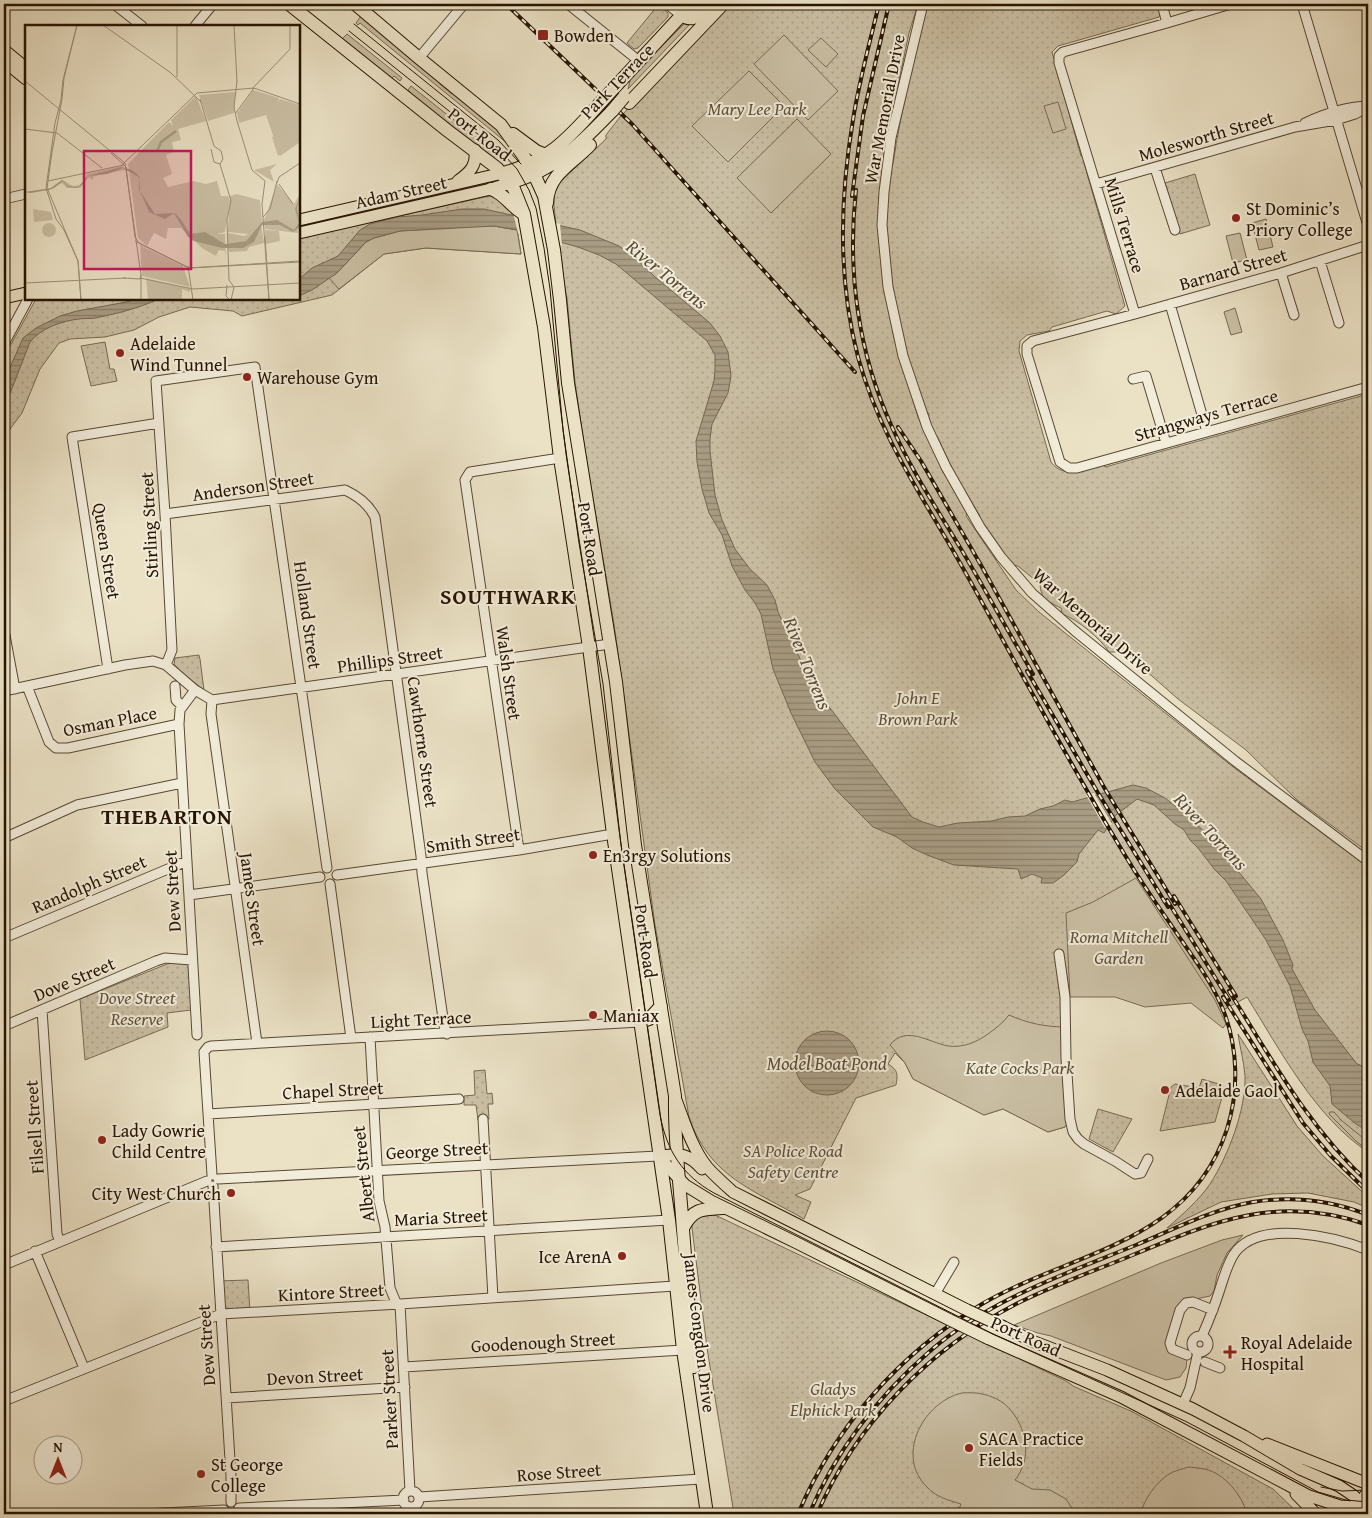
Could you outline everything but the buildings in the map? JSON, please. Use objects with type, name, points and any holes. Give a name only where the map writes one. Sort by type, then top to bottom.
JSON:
[{"type":"highway","name":"Port Road","points":[[291,4],[419,108],[475,150],[506,178],[517,195],[524,214],[544,327],[560,458],[589,647],[658,1156]]},
{"type":"highway","name":"Port Road","points":[[357,4],[501,125],[532,170],[544,196],[554,250],[568,383],[610,644],[635,846],[675,1096],[674,1133],[679,1179]]},
{"type":"highway","name":"Park Terrace","points":[[532,170],[546,155],[570,136],[692,4]]},
{"type":"highway","points":[[681,15],[688,19],[694,19],[708,4]]},
{"type":"highway","name":"Park Terrace","points":[[532,170],[554,164],[578,146],[615,112],[719,4]]},
{"type":"highway","points":[[626,100],[723,4]]},
{"type":"highway","points":[[548,213],[548,191],[555,177],[582,154],[615,112]]},
{"type":"highway","points":[[501,125],[536,151],[546,155]]},
{"type":"highway","points":[[506,178],[532,170]]},
{"type":"highway","points":[[491,189],[501,194],[514,209],[524,214]]},
{"type":"highway","points":[[640,1022],[649,1019],[661,1006]]},
{"type":"highway","name":"James Congdon Drive","points":[[658,1156],[689,1327],[688,1350],[705,1479],[707,1514]]},
{"type":"highway","name":"James Congdon Drive","points":[[679,1179],[683,1228],[682,1286]]},
{"type":"highway","points":[[683,1228],[690,1216],[696,1211],[723,1208]]},
{"type":"highway","name":"James Congdon Drive","points":[[705,1479],[714,1514]]},
{"type":"main road","points":[[4,50],[25,67]]},
{"type":"main road","points":[[4,61],[25,78]]},
{"type":"main road","points":[[455,184],[474,167],[476,160],[475,150]]},
{"type":"main road","name":"Adam Street","points":[[300,220],[455,184],[506,178]]},
{"type":"main road","name":"Adam Street","points":[[300,233],[491,189],[506,178]]},
{"type":"main road","points":[[4,298],[25,293]]},
{"type":"main road","name":"Port Road","points":[[675,1096],[690,1138],[701,1159],[732,1192],[1032,1341],[1107,1370],[1183,1404],[1244,1436],[1300,1469],[1339,1486],[1363,1509]]},
{"type":"main road","points":[[658,1156],[677,1154],[690,1157],[719,1186],[732,1192]]},
{"type":"main road","name":"Port Road","points":[[658,1156],[691,1189],[723,1208],[987,1338],[1105,1390],[1316,1499],[1340,1506],[1363,1509]]},
{"type":"main road","points":[[927,1308],[935,1294]]},
{"type":"main road","points":[[1172,1424],[1183,1404]]},
{"type":"main road","name":"Port Road","points":[[1244,1436],[1296,1455],[1367,1486]]},
{"type":"main road","points":[[1277,1480],[1298,1496],[1316,1514]]},
{"type":"main road","points":[[1363,1509],[1367,1486]]},
{"type":"street","points":[[4,8],[7,4]]},
{"type":"street","points":[[114,4],[141,25]]},
{"type":"street","points":[[196,25],[213,4]]},
{"type":"street","points":[[419,58],[464,4]]},
{"type":"street","points":[[568,4],[639,61]]},
{"type":"street","points":[[667,4],[681,15]]},
{"type":"street","name":"War Memorial Drive","points":[[923,4],[891,138],[882,225],[888,286],[903,356],[927,427],[946,467],[1001,558],[1036,597],[1222,751],[1368,861]]},
{"type":"street","points":[[1162,4],[1167,23],[1231,4]]},
{"type":"street","points":[[1302,4],[1368,226]]},
{"type":"street","name":"Mills Terrace","points":[[1135,314],[1059,63],[1063,52],[1167,23]]},
{"type":"street","name":"Molesworth Street","points":[[1096,184],[1295,127],[1346,107],[1368,106]]},
{"type":"street","name":"Molesworth Street","points":[[1295,127],[1336,120],[1355,114],[1368,106]]},
{"type":"street","points":[[1155,168],[1174,230]]},
{"type":"street","points":[[4,198],[25,194]]},
{"type":"street","name":"Barnard Street","points":[[1135,314],[1281,273],[1368,245]]},
{"type":"street","name":"Barnard Street","points":[[1339,255],[1368,249]]},
{"type":"street","points":[[1320,261],[1339,323]]},
{"type":"street","points":[[1281,273],[1294,315]]},
{"type":"street","points":[[4,344],[27,300]]},
{"type":"street","points":[[1170,304],[1207,432]]},
{"type":"street","name":"Strangways Terrace","points":[[1135,314],[1033,341],[1027,346],[1026,354],[1057,456],[1062,464],[1069,468],[1076,468],[1368,386]]},
{"type":"street","name":"Holland Street","points":[[156,381],[255,367],[327,868]]},
{"type":"street","points":[[1133,379],[1146,376],[1166,443]]},
{"type":"street","name":"Stirling Street","points":[[156,381],[172,650],[166,665]]},
{"type":"street","name":"Queen Street","points":[[108,669],[72,437],[159,423]]},
{"type":"street","name":"Walsh Street","points":[[518,850],[465,480],[470,472],[560,458]]},
{"type":"street","name":"Anderson Street","points":[[165,514],[345,490]]},
{"type":"street","name":"Cawthorne Street","points":[[345,490],[352,493],[371,508],[375,517],[422,873],[444,1024],[448,1034]]},
{"type":"street","points":[[4,630],[15,689]]},
{"type":"street","name":"Phillips Street","points":[[212,700],[610,644]]},
{"type":"street","points":[[4,691],[146,661],[159,662],[166,665],[195,690],[212,700]]},
{"type":"street","name":"Osman Place","points":[[27,686],[49,742],[56,748],[68,748],[179,724]]},
{"type":"street","points":[[175,686],[176,700],[182,706]]},
{"type":"street","name":"Dew Street","points":[[195,690],[180,710],[179,724],[197,1035]]},
{"type":"street","name":"James Street","points":[[212,700],[210,709],[257,1043]]},
{"type":"street","points":[[4,838],[77,805],[182,783]]},
{"type":"street","name":"Smith Street","points":[[337,875],[518,850],[613,834]]},
{"type":"street","name":"Randolph Street","points":[[4,938],[187,861]]},
{"type":"street","points":[[320,877],[323,870],[332,868],[337,875],[336,879],[330,884]]},
{"type":"street","points":[[189,895],[320,877]]},
{"type":"street","points":[[320,877],[326,884],[330,884]]},
{"type":"street","points":[[330,884],[351,1038]]},
{"type":"street","name":"Dove Street","points":[[4,1026],[172,953],[192,956]]},
{"type":"street","points":[[1059,954],[1065,997],[1070,1119],[1073,1132],[1084,1144],[1135,1174],[1141,1173],[1148,1159]]},
{"type":"street","name":"Filsell Street","points":[[42,1010],[57,1234],[60,1241]]},
{"type":"street","name":"Light Terrace","points":[[206,1050],[211,1046],[257,1043],[640,1022]]},
{"type":"street","name":"Albert Street","points":[[370,1037],[379,1201],[386,1228],[390,1288],[399,1304]]},
{"type":"street","name":"Dew Street","points":[[206,1050],[204,1052],[231,1476],[231,1502]]},
{"type":"street","name":"Chapel Street","points":[[208,1114],[459,1099]]},
{"type":"street","points":[[483,1119],[491,1231],[493,1298]]},
{"type":"street","name":"George Street","points":[[4,1265],[212,1180],[658,1156]]},
{"type":"street","name":"Maria Street","points":[[216,1247],[669,1220]]},
{"type":"street","points":[[1183,1404],[1190,1388],[1198,1352],[1192,1347],[1192,1342],[1197,1336],[1202,1336],[1229,1262],[1241,1246],[1251,1240],[1278,1234],[1314,1235],[1332,1238],[1368,1250]]},
{"type":"street","points":[[36,1252],[84,1368]]},
{"type":"street","points":[[935,1294],[954,1262]]},
{"type":"street","name":"Kintore Street","points":[[4,1400],[221,1314],[682,1286]]},
{"type":"street","points":[[1187,1355],[1172,1349],[1170,1343],[1180,1310],[1186,1303],[1193,1302],[1213,1310]]},
{"type":"street","name":"Parker Street","points":[[399,1304],[410,1491]]},
{"type":"street","name":"Goodenough Street","points":[[404,1367],[688,1350]]},
{"type":"street","points":[[1205,1362],[1220,1368]]},
{"type":"street","name":"Devon Street","points":[[226,1398],[405,1388]]},
{"type":"street","name":"Rose Street","points":[[419,1497],[705,1479]]},
{"type":"street","points":[[410,1491],[415,1492],[419,1497],[418,1503],[412,1510],[404,1500],[406,1494],[410,1491]]},
{"type":"street","points":[[142,1514],[225,1512],[226,1505],[231,1502],[235,1503],[238,1511],[404,1500]]},
{"type":"green space","points":[[729,4],[918,4],[909,33],[887,138],[885,287],[894,338],[918,417],[942,470],[967,513],[966,516],[1016,590],[1039,612],[1233,767],[1368,867],[1368,1152],[1349,1137],[1315,1102],[1286,1060],[1247,997],[1218,1013],[1208,1000],[1073,988],[1065,997],[1065,1127],[1048,1132],[1003,1109],[984,1115],[913,1079],[905,1063],[895,1053],[888,1064],[894,1068],[896,1073],[896,1085],[856,1098],[810,1189],[795,1195],[811,1202],[804,1219],[735,1180],[708,1154],[698,1137],[689,1117],[655,925],[614,624],[575,382],[567,299],[559,255],[554,193],[559,183],[606,139],[606,135],[620,117]]},
{"type":"green space","points":[[927,4],[1157,4],[1160,14],[1159,17],[1058,46],[1052,52],[1081,156],[1086,158],[1084,163],[1125,306],[1116,314],[1107,311],[1052,327],[1049,331],[1027,335],[1020,341],[1019,351],[1051,462],[1056,467],[1069,472],[1083,470],[1103,463],[1105,467],[1368,394],[1368,852],[1297,800],[1246,750],[1178,699],[1127,654],[1119,649],[1116,652],[1109,652],[1088,630],[1075,620],[1062,614],[1061,608],[1048,602],[1043,597],[1040,584],[1018,566],[1007,564],[975,522],[980,516],[955,474],[937,436],[935,438],[928,427],[929,414],[922,405],[924,403],[909,364],[894,293],[886,240],[885,217],[890,174],[889,166],[893,164],[904,103]]},
{"type":"green space","points":[[658,5],[668,13],[668,17],[638,48],[634,49],[627,43]]},
{"type":"green space","points":[[361,16],[441,80],[439,83],[452,94],[455,92],[500,132],[507,143],[360,23],[358,25],[356,23]]},
{"type":"green space","points":[[686,22],[692,22],[628,89],[630,81],[622,85]]},
{"type":"green space","points":[[347,34],[402,78],[400,81],[394,76],[391,79],[342,39]]},
{"type":"green space","points":[[784,35],[838,91],[808,120],[754,64]]},
{"type":"green space","points":[[821,38],[838,54],[826,67],[808,50]]},
{"type":"green space","name":"Mary Lee Park","points":[[749,71],[784,106],[728,162],[692,126]]},
{"type":"green space","points":[[411,86],[497,154],[494,158],[409,93],[408,90]]},
{"type":"green space","points":[[1058,102],[1066,129],[1053,133],[1044,106]]},
{"type":"green space","points":[[797,119],[831,154],[771,213],[737,178]]},
{"type":"green space","points":[[1195,174],[1210,225],[1180,234],[1165,183]]},
{"type":"green space","points":[[489,196],[505,205],[510,211],[514,219],[521,254],[426,248],[384,254],[332,295],[242,316],[233,311],[190,307],[159,317],[134,330],[105,337],[70,339],[59,343],[40,369],[22,413],[4,437],[4,357],[35,300],[300,300],[300,238]]},
{"type":"green space","points":[[1266,219],[1273,247],[1259,250],[1252,223]]},
{"type":"green space","points":[[481,226],[517,230],[521,254],[426,248],[384,254],[339,289],[329,278],[337,273],[366,242],[374,238],[400,231]]},
{"type":"green space","points":[[1240,233],[1247,260],[1233,263],[1226,236]]},
{"type":"green space","points":[[1235,308],[1242,332],[1231,335],[1224,312]]},
{"type":"green space","points":[[105,342],[110,369],[114,369],[117,381],[91,386],[81,346]]},
{"type":"green space","points":[[199,655],[204,690],[174,664],[175,658]]},
{"type":"green space","name":"Roma Mitchell Garden","points":[[1136,878],[1215,1000],[1226,1024],[1223,1028],[1191,1003],[1145,1007],[1115,997],[1070,997],[1066,913],[1093,902]]},
{"type":"green space","name":"Dove Street Reserve","points":[[190,960],[191,1010],[167,1013],[168,1027],[85,1060],[80,999],[167,964]]},
{"type":"green space","name":"Kate Cocks Park","points":[[1009,1015],[1036,1024],[1066,1027],[1070,1119],[1065,1127],[1048,1132],[1003,1109],[984,1115],[913,1079],[905,1063],[890,1045],[896,1039],[910,1035],[948,1046],[964,1045],[984,1037]]},
{"type":"green space","points":[[1238,1034],[1297,1126],[1323,1156],[1368,1197],[1368,1208],[1354,1202],[1308,1193],[1272,1194],[1221,1202],[1167,1228],[1196,1202],[1206,1190],[1217,1173],[1235,1132],[1245,1089],[1244,1066]]},
{"type":"green space","points":[[485,1070],[487,1094],[492,1093],[493,1104],[488,1104],[489,1119],[478,1120],[476,1105],[464,1105],[464,1096],[475,1095],[474,1071]]},
{"type":"green space","points":[[1202,1079],[1222,1085],[1221,1088],[1224,1090],[1215,1122],[1160,1131],[1171,1087],[1175,1084],[1199,1088]]},
{"type":"green space","points":[[1098,1109],[1132,1119],[1113,1152],[1089,1139]]},
{"type":"green space","points":[[1334,1112],[1368,1142],[1368,1150],[1357,1142],[1329,1114]]},
{"type":"green space","name":"Gladys Elphick Park","points":[[715,1215],[1073,1386],[1133,1412],[1273,1489],[1299,1514],[734,1514],[707,1348],[692,1228],[696,1218]]},
{"type":"green space","points":[[1243,1235],[1227,1253],[1217,1275],[1214,1291],[1210,1296],[1181,1302],[1166,1343],[1187,1359],[1186,1368],[1180,1377],[1166,1380],[1051,1336],[1014,1325],[1161,1263],[1222,1240]]},
{"type":"green space","points":[[248,1280],[250,1312],[221,1314],[218,1281]]},
{"type":"green space","name":"SACA Practice Fields","points":[[960,1393],[977,1393],[1001,1401],[1015,1415],[1020,1424],[1026,1454],[1024,1463],[1015,1480],[1032,1489],[1050,1490],[1066,1499],[1076,1514],[957,1514],[961,1504],[938,1496],[927,1487],[918,1475],[914,1461],[913,1448],[917,1434],[933,1409],[945,1400]]},
{"type":"green space","points":[[1189,1467],[1205,1469],[1226,1480],[1237,1493],[1247,1514],[1140,1514],[1148,1497],[1159,1482],[1171,1473]]},
{"type":"water","points":[[462,209],[484,209],[580,230],[619,246],[633,256],[710,323],[720,336],[728,352],[731,376],[728,393],[712,424],[710,439],[715,495],[722,520],[735,549],[750,569],[767,585],[812,684],[912,817],[939,827],[958,823],[992,821],[1008,817],[1025,816],[1065,800],[1072,802],[1133,785],[1146,788],[1165,798],[1210,837],[1261,899],[1283,940],[1293,965],[1292,969],[1315,1010],[1357,1064],[1368,1068],[1368,1131],[1356,1124],[1332,1104],[1330,1086],[1313,1062],[1290,986],[1266,940],[1226,881],[1190,840],[1184,830],[1154,805],[1137,799],[1116,815],[1104,833],[1098,830],[1079,854],[1077,862],[1064,875],[1053,883],[1041,883],[1042,878],[1032,874],[1021,879],[1018,869],[954,865],[927,855],[912,848],[897,837],[873,827],[835,789],[815,762],[791,713],[773,669],[761,614],[732,566],[722,535],[709,513],[702,489],[697,462],[696,441],[714,381],[715,355],[707,341],[616,264],[578,247],[517,230],[494,226],[400,231],[366,242],[337,273],[312,290],[300,296],[300,278],[312,268],[338,256],[360,230],[370,224],[397,217]]},
{"type":"water","points":[[134,300],[156,300],[111,315],[66,321],[40,333],[30,342],[4,404],[4,381],[23,338],[36,328],[60,316]]},
{"type":"water","name":"Model Boat Pond","points":[[821,1031],[833,1031],[850,1040],[857,1051],[859,1063],[857,1075],[850,1086],[833,1095],[821,1095],[809,1090],[800,1081],[795,1069],[795,1057],[800,1045],[809,1036]]},
{"type":"pier","points":[[513,213],[560,224],[562,246],[518,233]]},
{"type":"pier","points":[[1094,793],[1112,824],[1105,828],[1086,795]]},
{"type":"tram line","points":[[354,24],[498,140],[521,164]]},
{"type":"tram line","points":[[349,31],[504,155],[517,169],[529,190],[536,208],[550,289],[563,430],[579,543],[603,684],[621,845],[660,1115],[667,1140],[678,1161],[693,1178],[714,1193],[993,1334],[1187,1422],[1318,1492],[1346,1500],[1368,1502]]},
{"type":"tram line","points":[[1321,1487],[1342,1491],[1368,1490]]},
{"type":"railway","points":[[506,4],[632,124],[855,372]]},
{"type":"railway","points":[[798,1514],[813,1482],[851,1422],[873,1394],[924,1345],[952,1323],[982,1304],[1017,1286],[1125,1240],[1157,1221],[1186,1197],[1210,1167],[1227,1129],[1234,1100],[1235,1085],[1234,1055],[1229,1026],[1215,993],[1200,967],[1137,875],[1109,829],[904,467],[878,414],[867,386],[858,357],[847,299],[843,239],[845,179],[855,105],[879,4]]},
{"type":"railway","points":[[852,196],[863,116],[889,4]]},
{"type":"railway","points":[[856,190],[853,251],[854,281],[863,341],[880,399],[899,443],[916,474],[1033,674]]},
{"type":"railway","points":[[898,427],[921,461],[1105,789],[1175,904]]},
{"type":"railway","points":[[1027,671],[1098,793],[1168,907]]},
{"type":"railway","points":[[1174,896],[1236,996]]},
{"type":"railway","points":[[1167,900],[1229,1000]]},
{"type":"railway","points":[[1229,991],[1309,1116],[1327,1139],[1368,1182]]},
{"type":"railway","points":[[1223,997],[1303,1123],[1331,1156],[1368,1192]]},
{"type":"railway","points":[[809,1514],[832,1468],[845,1447],[875,1406],[892,1387],[929,1352],[952,1334],[976,1317],[1002,1303],[1055,1278],[1194,1220],[1238,1205],[1282,1199],[1311,1201],[1340,1206],[1368,1215]]},
{"type":"railway","points":[[817,1514],[833,1481],[852,1450],[874,1420],[899,1392],[925,1366],[954,1343],[984,1322],[1016,1304],[1058,1285],[1188,1233],[1245,1216],[1274,1212],[1304,1212],[1335,1216],[1368,1225]]},
{"type":"place","name":"Bowden","points":[[543,35]]},
{"type":"place","name":"St Dominic’s Priory College","points":[[1236,218]]},
{"type":"place","name":"Adelaide Wind Tunnel","points":[[120,353]]},
{"type":"place","name":"Warehouse Gym","points":[[247,377]]},
{"type":"place","name":"En3rgy Solutions","points":[[593,855]]},
{"type":"place","name":"Maniax","points":[[593,1015]]},
{"type":"place","name":"Adelaide Gaol","points":[[1165,1090]]},
{"type":"place","name":"Lady Gowrie Child Centre","points":[[102,1140]]},
{"type":"place","name":"City West Church","points":[[231,1193]]},
{"type":"place","name":"Ice ArenA","points":[[622,1256]]},
{"type":"place","name":"Royal Adelaide Hospital","points":[[1230,1352]]},
{"type":"place","name":"SACA Practice Fields","points":[[969,1448]]},
{"type":"place","name":"St George College","points":[[201,1474]]},
{"type":"district","name":"SOUTHWARK","points":[[508,596]]},
{"type":"district","name":"THEBARTON","points":[[167,816]]},
{"type":"water label","name":"River Torrens","points":[[667,274]]},
{"type":"water label","name":"River Torrens","points":[[808,663]]},
{"type":"water label","name":"River Torrens","points":[[1211,831]]},
{"type":"park label","name":"John E Brown Park","points":[[918,708]]},
{"type":"park label","name":"SA Police Road Safety Centre","points":[[793,1160]]}]
